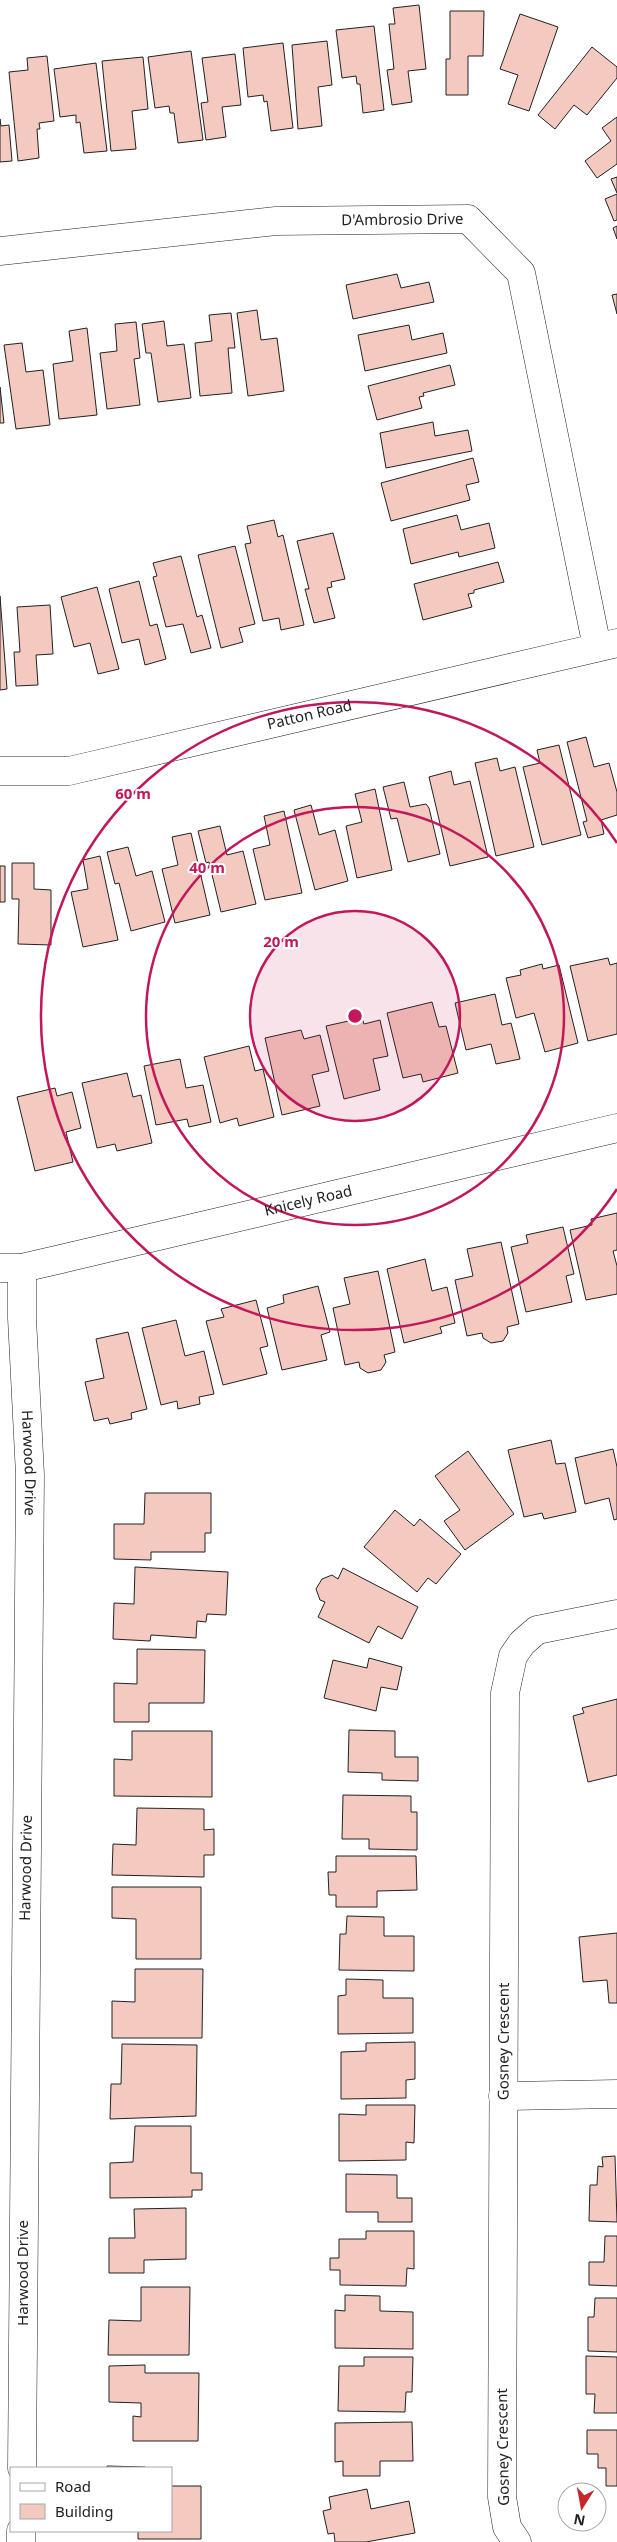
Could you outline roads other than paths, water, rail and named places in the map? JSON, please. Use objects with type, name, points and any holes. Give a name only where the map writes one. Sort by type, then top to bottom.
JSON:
[{"type":"street","name":"D'Ambrosio Drive","points":[[0,251],[276,221],[468,219],[521,272],[607,645]]},
{"type":"street","name":"Patton Road","points":[[0,771],[68,771],[607,645]]},
{"type":"street","name":"Knicely Road","points":[[11,1268],[617,1128]]},
{"type":"street","name":"Harwood Drive","points":[[11,1268],[22,1318],[30,1475],[11,2275],[22,2467]]},
{"type":"street","name":"Gosney Crescent","points":[[517,2542],[507,2527],[502,2497],[505,1693],[513,1656],[522,1643],[537,1630],[617,1614]]},
{"type":"street","points":[[503,2096],[617,2094]]}]
